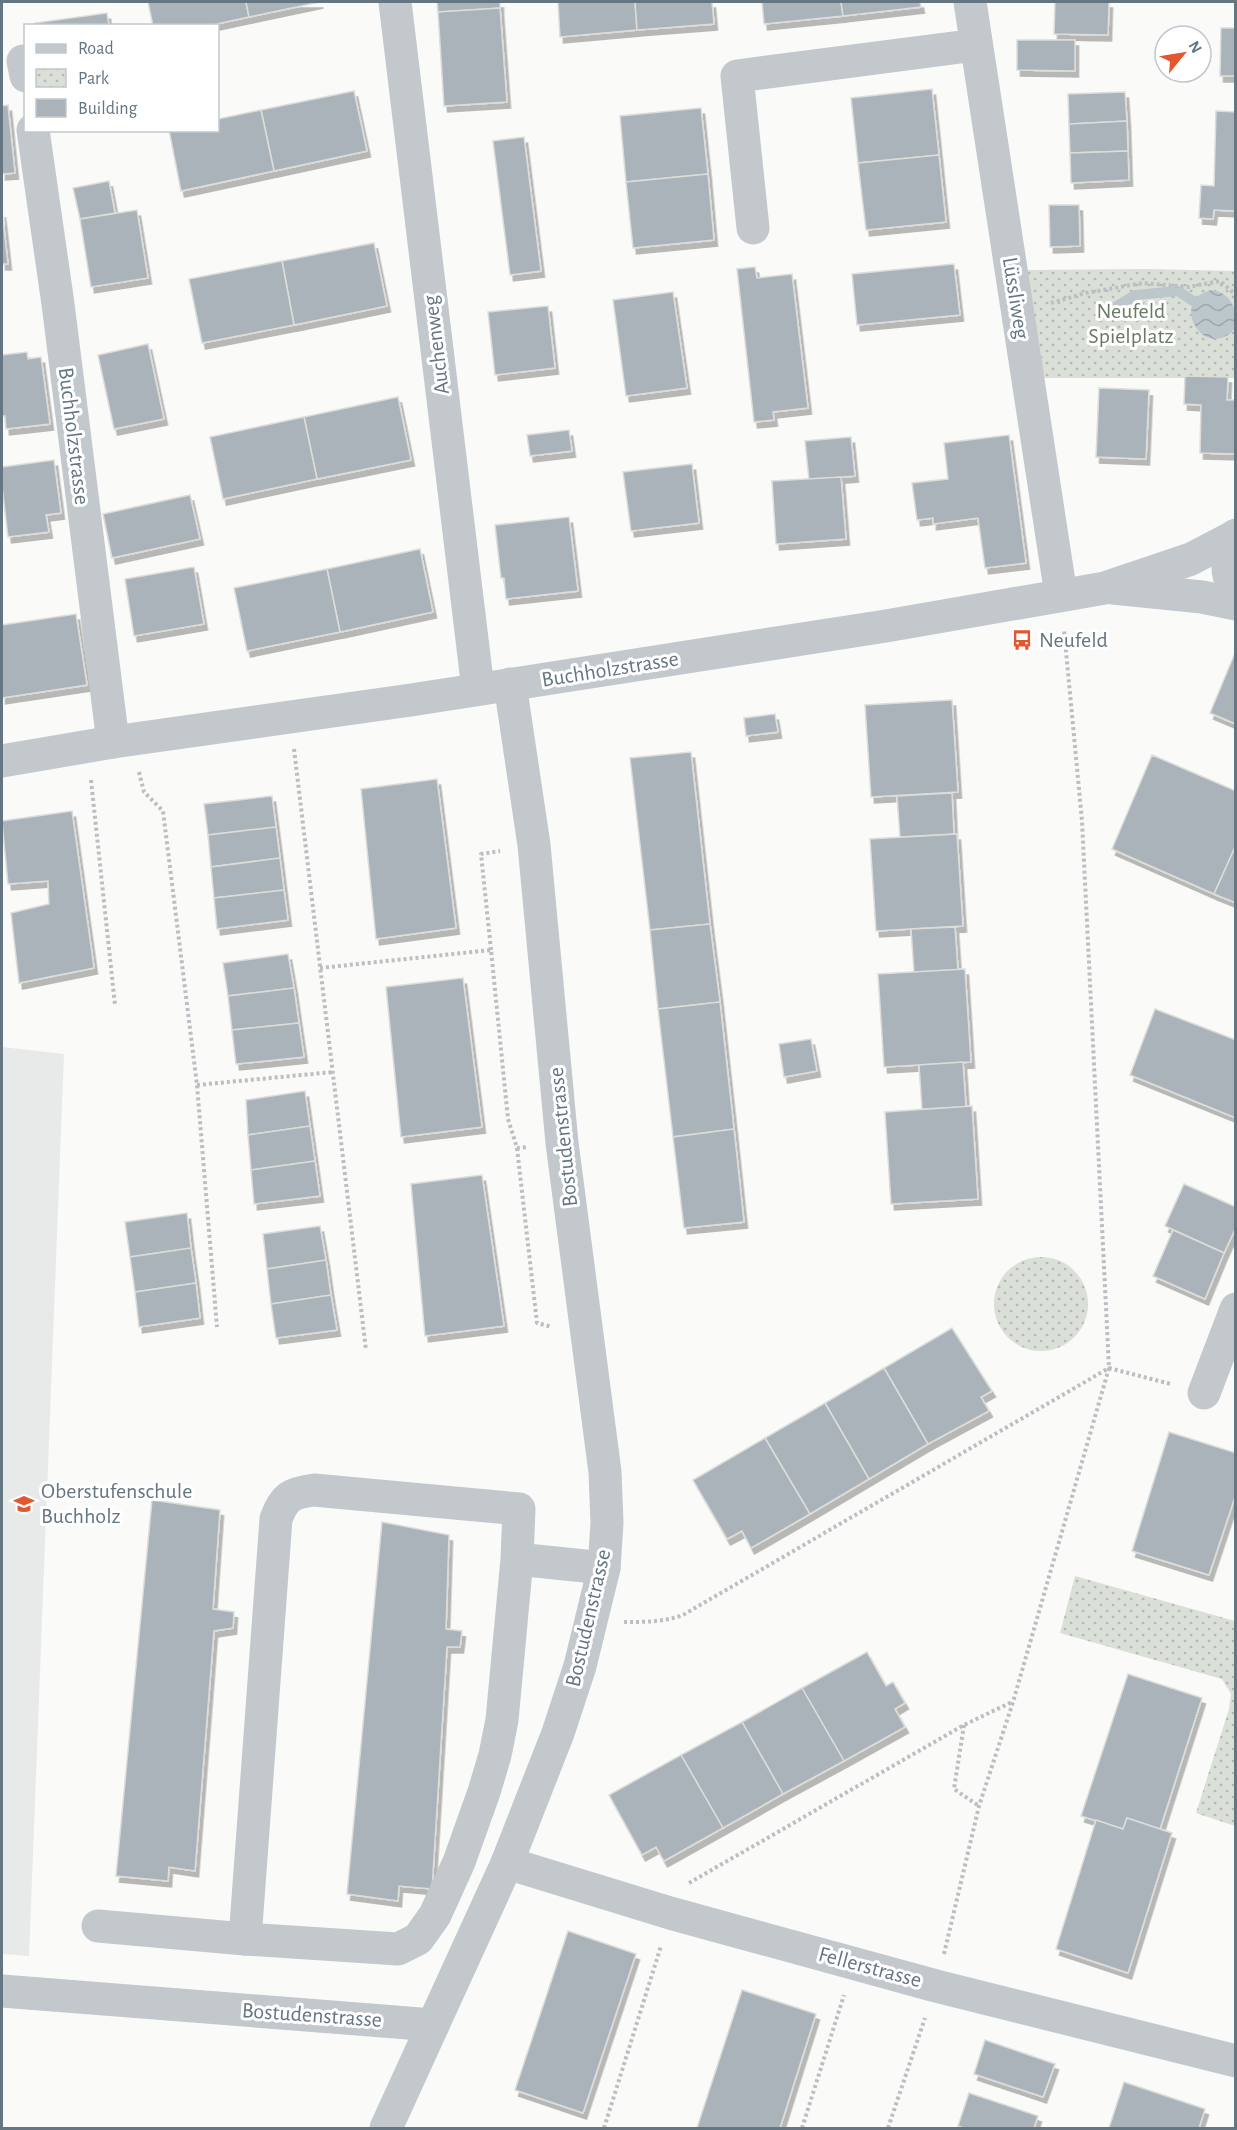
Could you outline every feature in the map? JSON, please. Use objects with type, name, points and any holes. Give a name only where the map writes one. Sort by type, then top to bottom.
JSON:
[{"type":"street","name":"Auchenweg","points":[[395,2],[478,689]]},
{"type":"street","name":"Lüssliweg","points":[[970,2],[1061,595]]},
{"type":"street","points":[[753,228],[737,76],[976,45]]},
{"type":"street","name":"Buchholzstrasse","points":[[33,132],[58,304],[111,743]]},
{"type":"street","name":"Buchholzstrasse","points":[[2,761],[886,626],[1105,588],[1191,559],[1235,535]]},
{"type":"street","points":[[1235,535],[1230,547],[1227,572],[1236,594]]},
{"type":"street","name":"Buchholzstrasse","points":[[1105,588],[1202,597],[1236,604]]},
{"type":"street","name":"Bostudenstrasse","points":[[2,1991],[433,2025],[507,1863],[558,1733],[580,1666],[604,1568],[607,1523],[605,1472],[562,1143],[534,845],[510,684]]},
{"type":"street","points":[[1204,1393],[1236,1309]]},
{"type":"street","points":[[98,1926],[245,1939],[398,1949],[418,1939],[435,1915],[459,1862],[495,1755],[502,1720],[517,1559],[519,1509],[314,1490],[296,1492],[282,1503],[276,1520],[245,1939]]},
{"type":"street","points":[[517,1559],[604,1568]]},
{"type":"street","name":"Fellerstrasse","points":[[507,1863],[670,1913],[936,1986],[1236,2061]]},
{"type":"street","points":[[386,2128],[433,2025]]},
{"type":"path","points":[[1018,311],[1086,293],[1143,283],[1188,287],[1220,281],[1236,295]]},
{"type":"path","points":[[888,2128],[936,1986],[979,1806],[1013,1702],[1109,1368],[1082,821],[1061,595]]},
{"type":"path","points":[[290,718],[366,1350]]},
{"type":"path","points":[[111,743],[115,1005]]},
{"type":"path","points":[[111,743],[144,792],[163,811],[196,1085],[217,1327]]},
{"type":"path","points":[[534,845],[480,854],[508,1119],[517,1148],[537,1323],[551,1327],[585,1320]]},
{"type":"path","points":[[320,968],[491,950]]},
{"type":"path","points":[[196,1085],[333,1072]]},
{"type":"path","points":[[517,1148],[562,1143]]},
{"type":"path","points":[[591,1623],[652,1622],[683,1615],[1109,1368],[1204,1393]]},
{"type":"path","points":[[604,2128],[670,1913],[687,1884],[964,1725],[1013,1702]]},
{"type":"path","points":[[964,1725],[954,1789],[979,1806]]},
{"type":"path","points":[[802,2128],[854,1963]]},
{"type":"shaded area","name":"Oberstufenschule Buchholz","points":[[2,1047],[64,1054],[29,1956],[2,1954]]},
{"type":"green space","name":"Neufeld Spielplatz","points":[[1026,270],[1235,271],[1235,378],[1043,378]]},
{"type":"green space","points":[[1041,1257],[1059,1261],[1074,1271],[1084,1286],[1088,1304],[1084,1322],[1074,1337],[1059,1347],[1041,1351],[1023,1347],[1008,1337],[998,1322],[994,1304],[998,1286],[1008,1271],[1023,1261]]},
{"type":"green space","points":[[1075,1576],[1235,1621],[1235,1826],[1196,1813],[1229,1709],[1231,1694],[1222,1679],[1060,1633]]},
{"type":"water","points":[[1211,290],[1218,291],[1227,297],[1235,313],[1233,331],[1217,339],[1202,334],[1193,321],[1191,313],[1195,299]]},
{"type":"building","points":[[148,2],[246,2],[249,17],[216,24],[153,24]]},
{"type":"building","points":[[246,2],[320,2],[249,17]]},
{"type":"building","points":[[437,2],[500,2],[500,8],[438,12]]},
{"type":"building","points":[[558,2],[635,2],[637,30],[560,37]]},
{"type":"building","points":[[635,2],[712,2],[714,24],[637,30]]},
{"type":"building","points":[[762,2],[841,2],[843,16],[764,24]]},
{"type":"building","points":[[841,2],[920,2],[921,7],[843,16]]},
{"type":"building","points":[[1055,2],[1109,2],[1108,35],[1054,34]]},
{"type":"building","points":[[500,8],[507,102],[444,106],[438,12]]},
{"type":"building","points":[[107,13],[109,24],[35,24]]},
{"type":"building","points":[[1221,28],[1236,28],[1236,76],[1220,76]]},
{"type":"building","points":[[1017,40],[1075,40],[1075,71],[1017,70]]},
{"type":"building","points":[[932,89],[939,155],[858,163],[851,98]]},
{"type":"building","points":[[354,91],[367,151],[274,171],[261,110]]},
{"type":"building","points":[[1125,92],[1127,121],[1069,124],[1068,94]]},
{"type":"building","points":[[8,105],[15,173],[2,174],[2,106]]},
{"type":"building","points":[[701,108],[708,174],[626,182],[620,116]]},
{"type":"building","points":[[261,110],[274,171],[181,191],[169,132],[219,132],[219,119]]},
{"type":"building","points":[[1216,111],[1236,112],[1236,211],[1214,210],[1213,219],[1199,218],[1201,185],[1214,186]]},
{"type":"building","points":[[1127,121],[1128,151],[1070,153],[1069,124]]},
{"type":"building","points":[[524,137],[541,271],[510,275],[493,141]]},
{"type":"building","points":[[1128,151],[1129,180],[1071,183],[1070,153]]},
{"type":"building","points":[[939,155],[946,222],[866,230],[858,163]]},
{"type":"building","points":[[708,174],[714,240],[633,248],[626,182]]},
{"type":"building","points":[[109,181],[115,213],[80,219],[73,188]]},
{"type":"building","points":[[1049,205],[1079,205],[1080,246],[1050,247]]},
{"type":"building","points":[[137,210],[148,278],[91,287],[80,219]]},
{"type":"building","points":[[2,211],[8,264],[2,264]]},
{"type":"building","points":[[374,243],[387,306],[294,325],[282,261]]},
{"type":"building","points":[[282,261],[294,325],[202,343],[189,279]]},
{"type":"building","points":[[954,264],[960,315],[857,325],[852,274]]},
{"type":"building","points":[[755,267],[757,278],[792,274],[808,408],[773,412],[774,420],[754,422],[737,269]]},
{"type":"building","points":[[673,292],[687,388],[626,396],[613,300]]},
{"type":"building","points":[[548,306],[555,368],[495,375],[488,312]]},
{"type":"building","points":[[148,344],[164,419],[114,429],[98,355]]},
{"type":"building","points":[[27,352],[28,359],[41,357],[50,424],[6,429],[5,416],[2,416],[2,355]]},
{"type":"building","points":[[1185,376],[1228,377],[1227,400],[1236,400],[1236,454],[1200,453],[1201,405],[1184,404]]},
{"type":"building","points":[[1099,388],[1149,390],[1146,459],[1096,457]]},
{"type":"building","points":[[398,397],[411,460],[317,479],[304,417]]},
{"type":"building","points":[[304,417],[317,479],[223,499],[210,437]]},
{"type":"building","points":[[569,430],[572,451],[530,456],[527,435]]},
{"type":"building","points":[[1009,435],[1026,563],[985,568],[978,518],[933,524],[933,518],[917,520],[912,483],[948,479],[944,443]]},
{"type":"building","points":[[851,437],[855,476],[809,480],[805,441]]},
{"type":"building","points":[[54,460],[61,513],[46,515],[49,532],[8,537],[2,467]]},
{"type":"building","points":[[692,464],[699,523],[631,531],[623,472]]},
{"type":"building","points":[[841,477],[846,539],[776,544],[772,481]]},
{"type":"building","points":[[190,495],[200,539],[112,558],[103,514]]},
{"type":"building","points":[[569,517],[578,591],[506,599],[504,578],[501,578],[495,525]]},
{"type":"building","points":[[420,549],[433,612],[340,632],[327,569]]},
{"type":"building","points":[[194,567],[204,624],[134,636],[125,579]]},
{"type":"building","points":[[327,569],[340,632],[247,651],[234,588]]},
{"type":"building","points":[[76,614],[87,685],[2,698],[2,625]]},
{"type":"building","points":[[1236,653],[1236,724],[1210,713]]},
{"type":"building","points":[[952,700],[958,792],[871,797],[865,705]]},
{"type":"building","points":[[775,714],[778,732],[746,736],[744,718]]},
{"type":"building","points":[[691,752],[710,924],[650,930],[630,758]]},
{"type":"building","points":[[1152,755],[1236,791],[1236,845],[1214,894],[1112,849]]},
{"type":"building","points":[[437,779],[456,928],[376,939],[361,789]]},
{"type":"building","points":[[952,793],[954,834],[900,837],[897,796]]},
{"type":"building","points":[[272,796],[276,827],[208,835],[204,804]]},
{"type":"building","points":[[72,811],[94,968],[19,983],[11,913],[49,904],[48,881],[8,884],[2,821]]},
{"type":"building","points":[[276,827],[280,858],[211,867],[208,835]]},
{"type":"building","points":[[957,834],[963,926],[876,931],[870,839]]},
{"type":"building","points":[[1236,845],[1236,903],[1214,894]]},
{"type":"building","points":[[280,858],[284,890],[214,898],[211,867]]},
{"type":"building","points":[[284,890],[288,920],[217,929],[214,898]]},
{"type":"building","points":[[710,924],[720,1002],[658,1009],[650,930]]},
{"type":"building","points":[[955,927],[958,970],[914,972],[911,929]]},
{"type":"building","points":[[288,954],[294,988],[228,996],[223,963]]},
{"type":"building","points":[[965,969],[971,1062],[884,1067],[878,974]]},
{"type":"building","points":[[463,978],[482,1127],[401,1137],[386,987]]},
{"type":"building","points":[[294,988],[299,1023],[232,1030],[228,996]]},
{"type":"building","points":[[720,1002],[734,1129],[673,1137],[658,1009]]},
{"type":"building","points":[[1155,1009],[1236,1040],[1236,1118],[1130,1075]]},
{"type":"building","points":[[299,1023],[304,1057],[236,1064],[232,1030]]},
{"type":"building","points":[[811,1039],[817,1071],[784,1077],[779,1044]]},
{"type":"building","points":[[963,1062],[966,1107],[922,1109],[919,1065]]},
{"type":"building","points":[[305,1091],[310,1126],[248,1135],[246,1100]]},
{"type":"building","points":[[972,1106],[978,1199],[891,1204],[885,1112]]},
{"type":"building","points":[[310,1126],[315,1161],[251,1170],[248,1135]]},
{"type":"building","points":[[734,1129],[744,1222],[684,1228],[673,1137]]},
{"type":"building","points":[[315,1161],[320,1196],[254,1204],[251,1170]]},
{"type":"building","points":[[482,1175],[504,1326],[425,1336],[411,1184]]},
{"type":"building","points":[[1184,1184],[1236,1207],[1236,1227],[1224,1253],[1165,1226]]},
{"type":"building","points":[[187,1213],[191,1248],[130,1257],[125,1222]]},
{"type":"building","points":[[320,1226],[326,1260],[267,1269],[263,1234]]},
{"type":"building","points":[[1173,1230],[1224,1253],[1205,1299],[1153,1276]]},
{"type":"building","points":[[191,1248],[196,1283],[135,1292],[130,1257]]},
{"type":"building","points":[[326,1260],[331,1295],[271,1304],[267,1269]]},
{"type":"building","points":[[196,1283],[200,1318],[139,1327],[135,1292]]},
{"type":"building","points":[[331,1295],[337,1330],[276,1338],[271,1304]]},
{"type":"building","points":[[952,1328],[992,1391],[981,1397],[989,1411],[928,1444],[884,1368]]},
{"type":"building","points":[[884,1368],[928,1444],[869,1479],[825,1403]]},
{"type":"building","points":[[825,1403],[869,1479],[810,1514],[765,1438]]},
{"type":"building","points":[[1169,1432],[1236,1453],[1236,1494],[1209,1575],[1132,1551]]},
{"type":"building","points":[[765,1438],[810,1514],[751,1548],[742,1531],[727,1539],[693,1480]]},
{"type":"building","points":[[152,1500],[220,1510],[213,1609],[234,1612],[233,1628],[214,1631],[195,1871],[169,1867],[168,1881],[116,1876]]},
{"type":"building","points":[[382,1522],[449,1535],[446,1629],[462,1631],[460,1647],[447,1647],[432,1889],[399,1886],[398,1901],[347,1894]]},
{"type":"building","points":[[867,1652],[886,1686],[893,1682],[905,1703],[895,1709],[905,1727],[844,1761],[802,1688]]},
{"type":"building","points":[[1128,1674],[1202,1698],[1160,1829],[1127,1818],[1123,1829],[1081,1816]]},
{"type":"building","points":[[802,1688],[844,1761],[783,1794],[742,1722]]},
{"type":"building","points":[[742,1722],[783,1794],[723,1828],[681,1755]]},
{"type":"building","points":[[681,1755],[723,1828],[664,1861],[656,1847],[642,1855],[609,1795]]},
{"type":"building","points":[[1127,1818],[1172,1833],[1128,1973],[1056,1949],[1096,1820],[1123,1829]]},
{"type":"building","points":[[568,1931],[636,1954],[583,2113],[515,2090]]},
{"type":"building","points":[[742,1990],[816,2014],[780,2128],[697,2128]]},
{"type":"building","points":[[985,2040],[1055,2064],[1043,2097],[974,2074]]},
{"type":"building","points":[[1124,2082],[1205,2109],[1199,2128],[1109,2128]]},
{"type":"building","points":[[969,2093],[1038,2116],[1034,2128],[964,2128],[958,2126]]},
{"type":"waterway","points":[[1105,313],[1135,295],[1178,291],[1193,301]]},
{"type":"place","name":"Neufeld","points":[[1022,640]]},
{"type":"place","name":"Oberstufenschule Buchholz","points":[[24,1504]]}]
